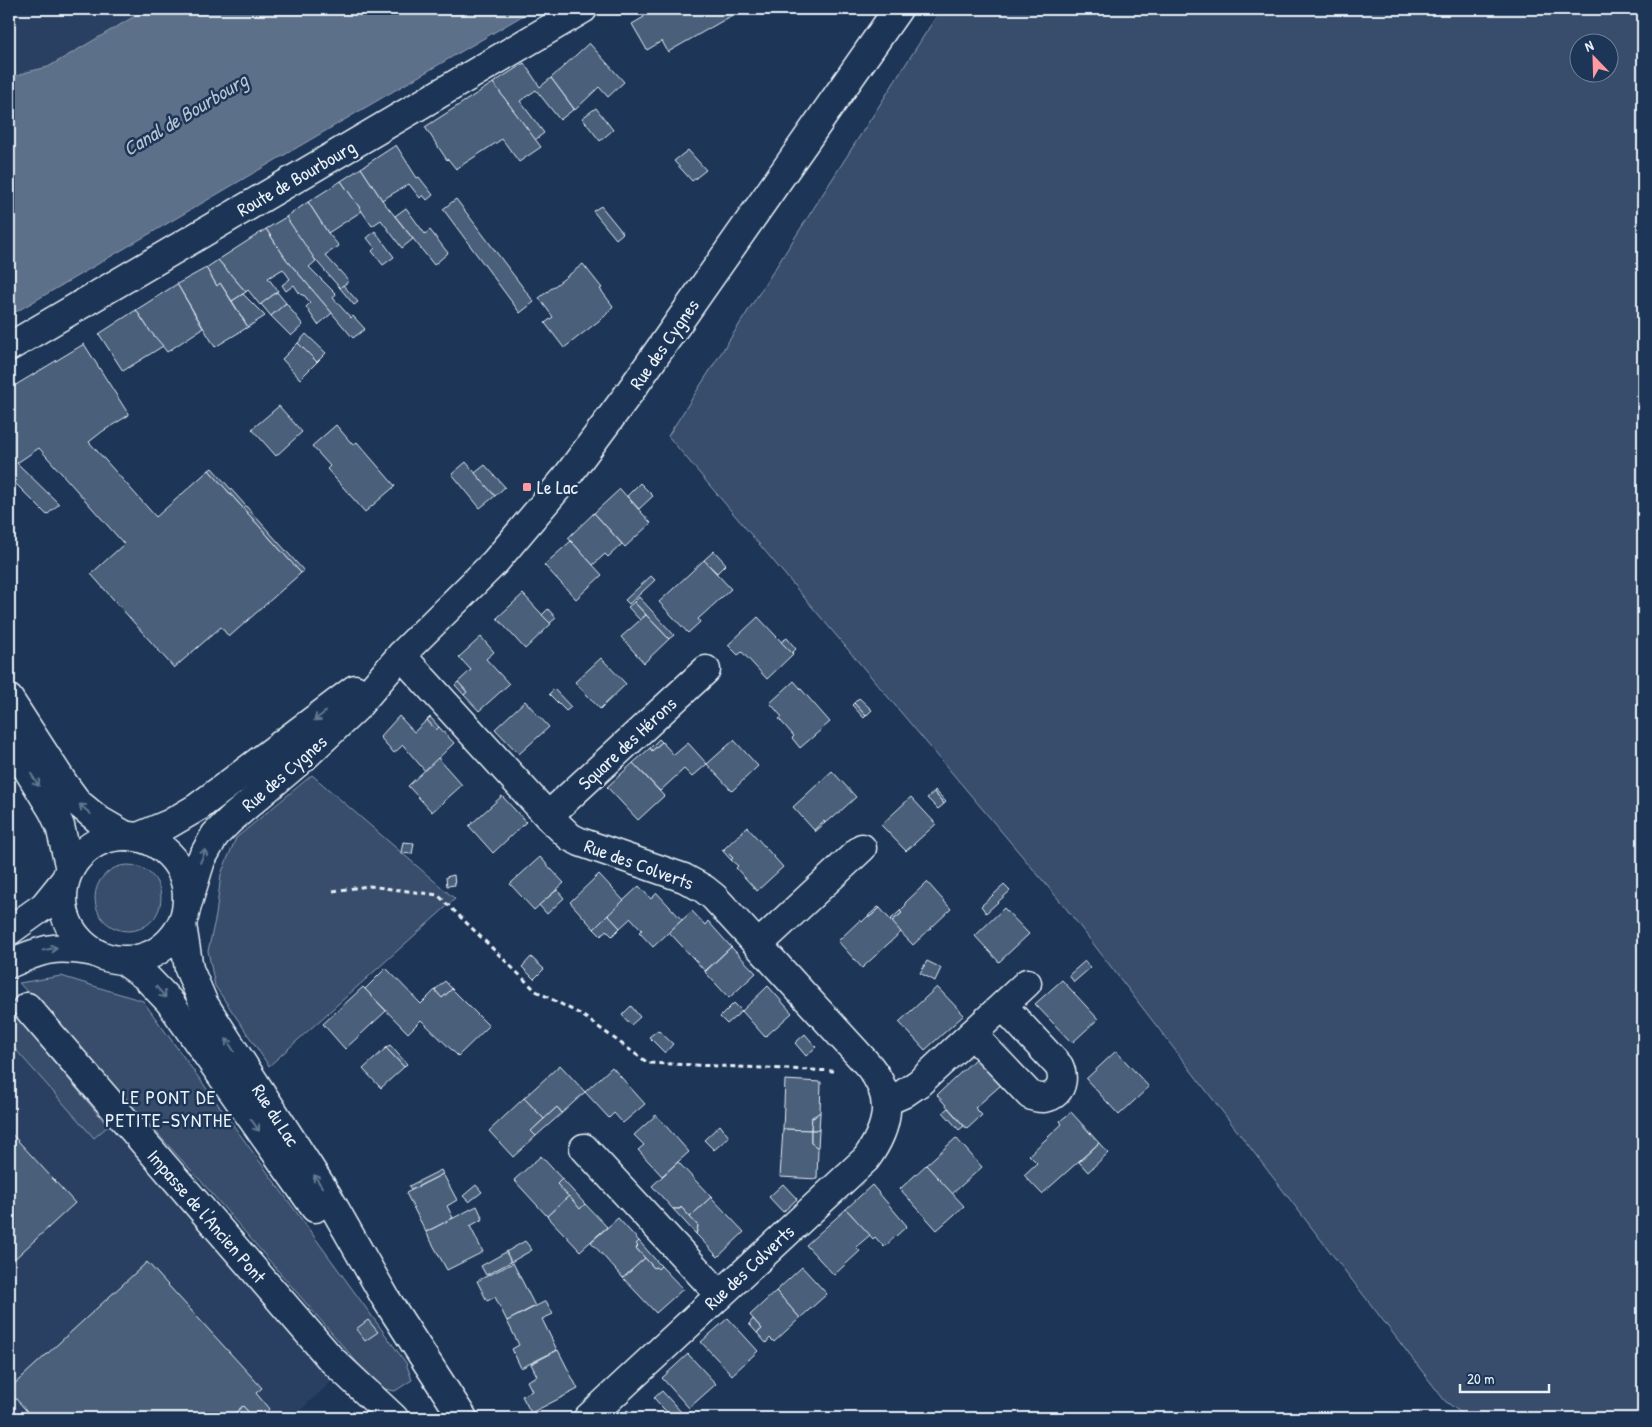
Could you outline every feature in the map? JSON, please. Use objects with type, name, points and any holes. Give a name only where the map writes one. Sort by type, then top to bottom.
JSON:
[{"type":"street","name":"Route de Bourbourg","points":[[9,347],[583,9]]},
{"type":"street","name":"Rue des Cygnes","points":[[185,914],[201,860],[215,835],[234,816],[339,726],[367,697],[401,656],[495,562],[532,520],[589,448],[898,9]]},
{"type":"street","name":"Rue des Cygnes","points":[[132,836],[169,824],[198,807],[401,656]]},
{"type":"street","name":"Rue des Colverts","points":[[401,656],[548,816],[570,837],[694,882],[714,897],[874,1073],[883,1088],[886,1101],[885,1116],[876,1144],[866,1159],[588,1418]]},
{"type":"street","name":"Square des Hérons","points":[[548,816],[706,670]]},
{"type":"street","points":[[9,699],[78,803],[100,821],[159,846],[176,862],[186,883],[185,914],[174,938],[160,950],[143,958],[124,961],[111,959],[94,952],[55,948],[34,953],[9,964]]},
{"type":"street","points":[[9,739],[53,811],[60,826],[68,875],[63,900],[68,924],[79,940],[94,952]]},
{"type":"street","points":[[9,932],[44,906],[82,854],[93,845],[106,839],[132,836]]},
{"type":"street","points":[[758,945],[862,848]]},
{"type":"street","name":"Rue du Lac","points":[[185,914],[187,964],[191,978],[200,996],[327,1195],[386,1299],[463,1418]]},
{"type":"street","name":"Rue du Lac","points":[[124,961],[145,976],[169,1001],[320,1214],[363,1272],[386,1299]]},
{"type":"street","points":[[886,1101],[910,1090],[1027,984]]},
{"type":"street","points":[[972,1034],[1030,1095],[1036,1098],[1043,1098],[1056,1093],[1062,1081],[1063,1074],[1060,1066],[1003,1006]]},
{"type":"street","name":"Impasse de l'Ancien Pont","points":[[27,1008],[331,1359],[394,1418]]},
{"type":"street","points":[[584,1148],[720,1295]]},
{"type":"path","points":[[333,891],[369,886],[438,895],[536,990],[582,1015],[648,1063],[874,1073]]},
{"type":"shaded area","points":[[9,9],[147,9],[48,67],[9,79]]},
{"type":"shaded area","points":[[941,9],[1643,9],[1643,1418],[1468,1418],[1445,1401],[1065,907],[668,436]]},
{"type":"shaded area","points":[[312,775],[455,899],[269,1066],[215,986],[208,951],[216,915],[221,874],[236,838]]},
{"type":"shaded area","points":[[128,865],[140,868],[151,875],[158,886],[161,898],[158,910],[151,921],[140,928],[128,931],[116,928],[105,921],[98,910],[95,898],[98,886],[105,875],[116,868]]},
{"type":"shaded area","points":[[61,976],[143,1001],[406,1363],[412,1380],[395,1391],[379,1388],[201,1181],[19,983]]},
{"type":"shaded area","points":[[9,1007],[332,1381],[292,1418],[9,1418]]},
{"type":"shaded area","points":[[9,1008],[108,1126],[94,1138],[9,1042]]},
{"type":"water","name":"Canal de Bourbourg","points":[[147,9],[534,9],[9,316],[9,79],[48,67]]},
{"type":"building","points":[[639,9],[727,9],[731,16],[668,52],[662,41],[647,50],[632,24],[644,17]]},
{"type":"building","points":[[589,43],[624,82],[608,97],[599,87],[575,110],[551,78]]},
{"type":"building","points":[[524,63],[540,87],[551,78],[574,109],[560,120],[536,90],[520,101],[544,133],[535,140],[493,83]]},
{"type":"building","points":[[493,83],[541,147],[519,162],[502,139],[456,169],[447,160],[425,127]]},
{"type":"building","points":[[596,108],[613,130],[600,141],[582,118]]},
{"type":"building","points":[[396,145],[417,178],[419,177],[433,195],[427,200],[423,195],[420,198],[409,184],[382,200],[361,168]]},
{"type":"building","points":[[688,150],[706,170],[692,181],[674,161]]},
{"type":"building","points":[[361,168],[382,200],[413,239],[402,248],[381,220],[372,226],[341,181]]},
{"type":"building","points":[[341,181],[362,211],[328,233],[308,202]]},
{"type":"building","points":[[456,199],[534,302],[520,313],[443,209]]},
{"type":"building","points":[[308,202],[328,233],[339,246],[325,255],[349,281],[340,288],[305,248],[286,217]]},
{"type":"building","points":[[601,206],[623,233],[616,239],[593,211]]},
{"type":"building","points":[[406,208],[425,234],[430,230],[448,253],[434,265],[395,216]]},
{"type":"building","points":[[286,217],[316,261],[309,267],[336,294],[333,298],[351,318],[353,316],[365,329],[353,338],[286,259],[266,229]]},
{"type":"building","points":[[266,229],[286,259],[332,313],[318,325],[306,307],[310,303],[305,296],[300,294],[294,285],[286,291],[282,285],[290,279],[283,269],[268,278],[278,291],[260,305],[218,260]]},
{"type":"building","points":[[375,231],[394,257],[383,265],[372,251],[375,248],[367,238]]},
{"type":"building","points":[[218,260],[246,292],[232,301],[220,283],[217,286],[206,268]]},
{"type":"building","points":[[583,264],[602,288],[600,289],[613,306],[605,316],[564,348],[545,323],[553,317],[539,298]]},
{"type":"building","points":[[206,268],[217,286],[220,283],[248,327],[215,347],[177,284]]},
{"type":"building","points":[[177,284],[203,328],[167,352],[136,310]]},
{"type":"building","points":[[343,285],[358,302],[354,305],[340,288]]},
{"type":"building","points":[[277,292],[286,303],[271,316],[261,304]]},
{"type":"building","points":[[243,294],[265,316],[248,327],[232,301]]},
{"type":"building","points":[[286,303],[303,325],[291,336],[271,316]]},
{"type":"building","points":[[136,310],[163,346],[123,371],[99,334]]},
{"type":"building","points":[[306,334],[326,353],[317,362],[298,343]]},
{"type":"building","points":[[298,343],[317,362],[300,379],[282,359]]},
{"type":"building","points":[[84,344],[129,415],[89,442],[156,517],[209,470],[301,573],[229,637],[221,627],[174,668],[91,574],[124,544],[39,448],[17,463],[59,504],[47,515],[9,477],[9,389]]},
{"type":"building","points":[[279,406],[302,432],[276,456],[252,429]]},
{"type":"building","points":[[336,425],[353,445],[357,442],[395,486],[365,512],[327,469],[330,466],[312,446]]},
{"type":"building","points":[[466,462],[495,496],[480,508],[452,474]]},
{"type":"building","points":[[485,465],[505,487],[495,496],[475,473]]},
{"type":"building","points":[[212,468],[304,571],[301,573],[209,470]]},
{"type":"building","points":[[640,483],[653,496],[639,509],[627,496]]},
{"type":"building","points":[[620,489],[651,523],[625,547],[594,513]]},
{"type":"building","points":[[594,513],[622,544],[608,557],[605,554],[593,565],[568,538]]},
{"type":"building","points":[[571,541],[602,575],[576,599],[544,565]]},
{"type":"building","points":[[714,551],[726,564],[717,573],[704,560]]},
{"type":"building","points":[[704,560],[731,589],[698,619],[700,622],[688,633],[659,602]]},
{"type":"building","points":[[651,576],[655,580],[629,604],[625,600]]},
{"type":"building","points":[[523,594],[551,624],[525,649],[497,618]]},
{"type":"building","points":[[639,597],[674,635],[669,639],[634,602]]},
{"type":"building","points":[[634,602],[646,615],[640,620],[628,607]]},
{"type":"building","points":[[548,609],[556,618],[550,623],[542,615]]},
{"type":"building","points":[[646,615],[669,639],[644,663],[621,637]]},
{"type":"building","points":[[758,617],[793,654],[767,679],[742,652],[738,655],[728,645]]},
{"type":"building","points":[[481,637],[494,652],[486,659],[509,684],[479,711],[464,695],[467,692],[458,682],[471,670],[459,657]]},
{"type":"building","points":[[787,638],[796,649],[792,653],[781,642]]},
{"type":"building","points":[[601,658],[626,684],[600,709],[575,682]]},
{"type":"building","points":[[794,681],[830,722],[800,748],[792,738],[794,736],[779,719],[782,717],[770,703]]},
{"type":"building","points":[[458,682],[467,692],[464,695],[455,685]]},
{"type":"building","points":[[554,689],[571,707],[566,711],[549,694]]},
{"type":"building","points":[[859,698],[872,710],[866,716],[854,703]]},
{"type":"building","points":[[525,701],[549,727],[519,754],[495,729]]},
{"type":"building","points":[[854,703],[866,716],[864,718],[852,705]]},
{"type":"building","points":[[399,716],[414,732],[427,720],[436,730],[439,727],[454,743],[425,771],[403,745],[394,753],[380,737]]},
{"type":"building","points":[[430,717],[439,727],[436,730],[427,720]]},
{"type":"building","points":[[659,739],[662,742],[652,751],[650,748]]},
{"type":"building","points":[[734,740],[758,766],[732,791],[707,764]]},
{"type":"building","points":[[662,742],[674,755],[688,743],[707,764],[692,777],[684,769],[660,791],[633,763],[650,748],[652,751]]},
{"type":"building","points":[[438,758],[462,785],[432,812],[408,786]]},
{"type":"building","points":[[633,763],[664,796],[638,820],[607,787]]},
{"type":"building","points":[[832,771],[856,797],[833,818],[825,823],[824,821],[814,830],[793,807]]},
{"type":"building","points":[[935,790],[946,802],[944,804],[934,792]]},
{"type":"building","points":[[934,792],[944,804],[938,809],[927,798]]},
{"type":"building","points":[[502,796],[526,822],[493,853],[469,826]]},
{"type":"building","points":[[911,797],[936,824],[906,851],[881,825]]},
{"type":"building","points":[[824,821],[825,823],[815,832],[814,830]]},
{"type":"building","points":[[747,827],[783,867],[757,891],[736,868],[738,866],[731,860],[733,858],[724,849]]},
{"type":"building","points":[[403,842],[414,843],[412,854],[401,853]]},
{"type":"building","points":[[724,849],[733,858],[731,860],[722,850]]},
{"type":"building","points":[[540,857],[564,883],[534,910],[510,884]]},
{"type":"building","points":[[599,874],[624,901],[594,929],[570,902]]},
{"type":"building","points":[[454,875],[455,885],[447,886],[446,877]]},
{"type":"building","points":[[927,882],[951,909],[913,945],[891,922],[902,913],[900,911],[906,905],[905,903]]},
{"type":"building","points":[[1004,885],[1010,891],[986,913],[981,906]]},
{"type":"building","points":[[639,886],[651,899],[657,893],[682,920],[653,947],[639,932],[642,930],[631,918],[620,928],[608,915]]},
{"type":"building","points":[[557,890],[564,898],[547,914],[539,905]]},
{"type":"building","points":[[878,907],[880,908],[870,917],[868,916]]},
{"type":"building","points":[[880,908],[901,932],[862,968],[838,941],[860,920],[862,922]]},
{"type":"building","points":[[1004,908],[1029,934],[999,962],[975,936]]},
{"type":"building","points":[[692,911],[705,925],[708,921],[731,947],[705,971],[669,932]]},
{"type":"building","points":[[900,911],[902,913],[891,922],[890,920]]},
{"type":"building","points":[[608,915],[620,928],[612,936],[606,930],[601,936],[594,929]]},
{"type":"building","points":[[731,947],[756,973],[729,998],[705,972]]},
{"type":"building","points":[[531,957],[544,969],[534,979],[522,967]]},
{"type":"building","points":[[927,961],[941,968],[935,981],[920,973]]},
{"type":"building","points":[[1085,961],[1090,968],[1074,982],[1069,975]]},
{"type":"building","points":[[386,968],[421,1004],[435,990],[442,998],[452,989],[489,1026],[458,1056],[421,1020],[408,1033],[365,989]]},
{"type":"building","points":[[1062,980],[1098,1019],[1072,1043],[1035,1004]]},
{"type":"building","points":[[445,981],[452,989],[442,998],[435,990]]},
{"type":"building","points":[[768,986],[792,1013],[765,1037],[742,1011]]},
{"type":"building","points":[[363,987],[386,1011],[345,1049],[323,1024]]},
{"type":"building","points":[[937,987],[964,1015],[925,1050],[899,1022]]},
{"type":"building","points":[[734,1003],[742,1011],[727,1024],[720,1017]]},
{"type":"building","points":[[631,1006],[640,1017],[631,1025],[622,1015]]},
{"type":"building","points":[[658,1030],[673,1044],[665,1053],[649,1037]]},
{"type":"building","points":[[805,1034],[816,1047],[806,1056],[795,1043]]},
{"type":"building","points":[[390,1045],[407,1064],[404,1067],[386,1048]]},
{"type":"building","points":[[386,1048],[404,1067],[381,1088],[363,1069]]},
{"type":"building","points":[[1116,1051],[1149,1087],[1119,1115],[1086,1079]]},
{"type":"building","points":[[976,1058],[1001,1085],[975,1108],[982,1115],[967,1129],[937,1095]]},
{"type":"building","points":[[560,1065],[585,1092],[562,1113],[557,1107],[544,1119],[524,1098]]},
{"type":"building","points":[[612,1067],[645,1104],[623,1123],[614,1113],[609,1118],[585,1092]]},
{"type":"building","points":[[785,1080],[821,1082],[820,1113],[812,1117],[811,1130],[783,1129]]},
{"type":"building","points":[[524,1098],[544,1119],[531,1131],[536,1136],[513,1157],[489,1131]]},
{"type":"building","points":[[557,1107],[562,1113],[536,1136],[531,1131]]},
{"type":"building","points":[[948,1108],[964,1126],[959,1130],[943,1112]]},
{"type":"building","points":[[1071,1112],[1099,1143],[1042,1194],[1024,1175],[1037,1163],[1029,1155],[1062,1124],[1060,1121]]},
{"type":"building","points":[[820,1113],[819,1130],[811,1130],[812,1117],[814,1118]]},
{"type":"building","points":[[656,1115],[689,1152],[662,1176],[638,1150],[644,1145],[634,1135]]},
{"type":"building","points":[[720,1125],[729,1137],[714,1150],[704,1140]]},
{"type":"building","points":[[783,1129],[811,1130],[811,1143],[818,1148],[817,1179],[780,1177]]},
{"type":"building","points":[[811,1130],[819,1130],[818,1148],[811,1143]]},
{"type":"building","points":[[9,1131],[75,1203],[9,1264]]},
{"type":"building","points":[[956,1138],[982,1167],[952,1194],[926,1165]]},
{"type":"building","points":[[1099,1143],[1108,1153],[1088,1172],[1079,1162]]},
{"type":"building","points":[[541,1156],[562,1179],[557,1184],[569,1196],[547,1216],[514,1180]]},
{"type":"building","points":[[678,1162],[711,1197],[690,1217],[681,1207],[680,1209],[673,1209],[652,1186]]},
{"type":"building","points":[[926,1165],[964,1206],[937,1230],[900,1189]]},
{"type":"building","points":[[441,1170],[443,1174],[411,1190],[409,1186]]},
{"type":"building","points":[[443,1174],[457,1200],[447,1206],[453,1218],[426,1232],[406,1193]]},
{"type":"building","points":[[562,1179],[585,1204],[580,1209],[557,1184]]},
{"type":"building","points":[[783,1184],[797,1199],[783,1212],[769,1197]]},
{"type":"building","points":[[476,1185],[482,1192],[469,1202],[463,1196]]},
{"type":"building","points":[[872,1185],[907,1226],[884,1247],[875,1237],[873,1239],[846,1209]]},
{"type":"building","points":[[569,1196],[580,1209],[585,1204],[607,1227],[580,1251],[547,1216]]},
{"type":"building","points":[[711,1197],[744,1232],[718,1257],[696,1234],[698,1226],[690,1217]]},
{"type":"building","points":[[477,1206],[483,1219],[470,1226],[483,1252],[447,1270],[426,1232]]},
{"type":"building","points":[[681,1207],[698,1226],[696,1234],[673,1209],[680,1209]]},
{"type":"building","points":[[846,1209],[870,1235],[856,1247],[860,1251],[834,1275],[806,1245]]},
{"type":"building","points":[[618,1218],[639,1241],[636,1244],[638,1246],[636,1248],[645,1258],[623,1278],[591,1242]]},
{"type":"building","points":[[525,1241],[532,1250],[511,1262],[506,1252]]},
{"type":"building","points":[[639,1241],[661,1266],[658,1269],[654,1268],[636,1248],[638,1246],[636,1244]]},
{"type":"building","points":[[506,1252],[511,1262],[486,1275],[481,1266]]},
{"type":"building","points":[[645,1258],[654,1268],[658,1269],[661,1266],[683,1289],[656,1313],[623,1278]]},
{"type":"building","points":[[147,1262],[262,1388],[256,1393],[269,1409],[262,1418],[254,1418],[243,1406],[229,1418],[33,1418],[9,1391]]},
{"type":"building","points":[[513,1263],[535,1306],[507,1321],[495,1297],[487,1301],[477,1281]]},
{"type":"building","points":[[802,1267],[827,1294],[800,1318],[776,1291]]},
{"type":"building","points":[[776,1291],[800,1318],[774,1342],[770,1338],[766,1343],[757,1333],[762,1329],[750,1315]]},
{"type":"building","points":[[546,1301],[553,1314],[542,1319],[557,1350],[521,1368],[512,1349],[519,1345],[507,1321]]},
{"type":"building","points":[[728,1318],[758,1351],[732,1375],[701,1342]]},
{"type":"building","points":[[753,1319],[762,1329],[757,1333],[749,1324]]},
{"type":"building","points":[[368,1320],[378,1332],[365,1341],[356,1329]]},
{"type":"building","points":[[558,1350],[578,1389],[531,1413],[522,1396],[532,1391],[527,1381],[537,1376],[531,1364]]},
{"type":"building","points":[[688,1354],[716,1384],[689,1408],[662,1378]]},
{"type":"building","points":[[662,1391],[682,1413],[677,1418],[672,1418],[654,1398]]},
{"type":"building","points":[[243,1406],[254,1418],[229,1418]]},
{"type":"building","points":[[627,1410],[638,1418],[621,1418]]},
{"type":"building","points":[[682,1413],[687,1418],[677,1418]]},
{"type":"place","name":"Le Lac","points":[[527,487]]},
{"type":"district","name":"LE PONT DE PETITE-SYNTHE","points":[[169,1108]]}]
